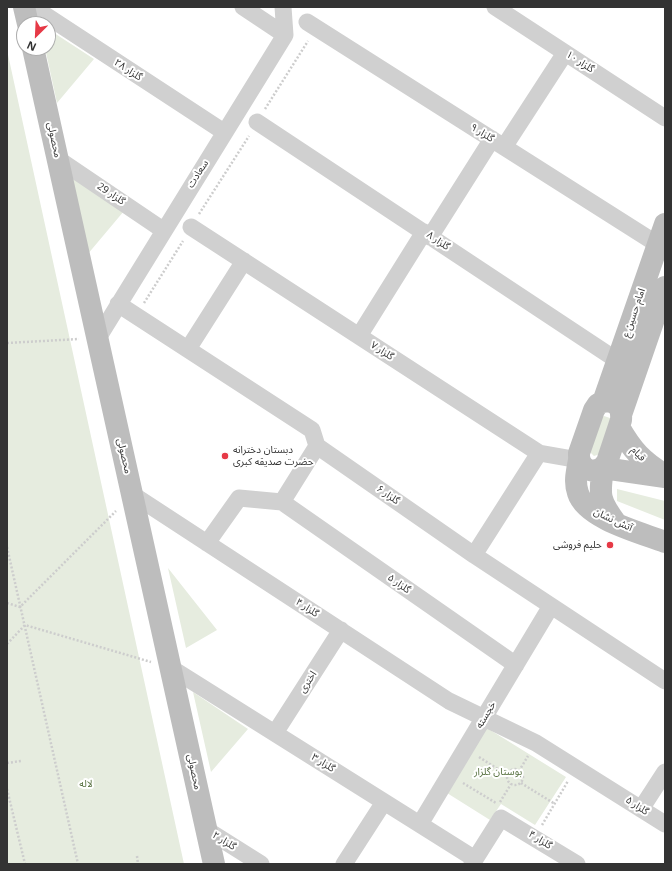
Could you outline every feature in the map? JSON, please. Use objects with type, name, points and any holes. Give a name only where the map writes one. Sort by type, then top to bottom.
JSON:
[{"type":"street","name":"گلزار ۲۸","points":[[33,7],[224,132]]},
{"type":"street","points":[[243,7],[285,35]]},
{"type":"street","points":[[283,7],[285,35]]},
{"type":"street","name":"گلزار ۱۰","points":[[495,7],[665,118]]},
{"type":"street","name":"گلزار ۹","points":[[307,22],[657,244]]},
{"type":"street","name":"سعادت","points":[[98,338],[163,230],[285,35]]},
{"type":"street","points":[[359,336],[427,235],[565,53]]},
{"type":"street","name":"محصولی","points":[[35,56],[214,864]]},
{"type":"street","name":"گلزار ۸","points":[[257,122],[618,361]]},
{"type":"street","name":"گلزار 29","points":[[58,159],[163,230]]},
{"type":"street","name":"امام حسین ع","points":[[603,402],[665,224]]},
{"type":"street","name":"گلزار ۷","points":[[191,227],[539,453],[579,460]]},
{"type":"street","points":[[188,349],[244,261]]},
{"type":"street","name":"امام حسین ع","points":[[616,523],[601,500],[600,490],[603,468],[607,462],[665,287]]},
{"type":"street","points":[[118,304],[312,430],[317,446],[282,502],[239,498],[207,543]]},
{"type":"street","points":[[603,402],[612,402],[618,406],[620,420]]},
{"type":"street","name":"آتش نشان","points":[[603,402],[598,404],[594,410],[579,453],[576,483],[578,495],[588,509],[616,523],[665,542]]},
{"type":"street","name":"قیام","points":[[620,420],[631,448],[645,462],[665,476]]},
{"type":"street","name":"گلزار ۶","points":[[317,446],[474,555],[665,681]]},
{"type":"street","points":[[474,555],[539,453]]},
{"type":"street","name":"قیام","points":[[579,460],[582,466],[589,470],[596,471],[603,468],[665,476]]},
{"type":"street","name":"گلزار ۴","points":[[132,494],[449,701],[484,718]]},
{"type":"street","name":"گلزار ۵","points":[[282,502],[516,665]]},
{"type":"street","name":"خجسته","points":[[420,824],[551,606]]},
{"type":"street","name":"اختری","points":[[274,733],[341,630]]},
{"type":"street","name":"گلزار ۳","points":[[171,668],[420,824],[474,861]]},
{"type":"street","name":"گلزار ۵","points":[[484,718],[511,729],[577,767],[665,824]]},
{"type":"street","points":[[641,809],[665,772]]},
{"type":"street","points":[[344,864],[384,802]]},
{"type":"street","name":"گلزار ۴","points":[[474,861],[501,818],[577,864]]},
{"type":"street","name":"گلزار ۲","points":[[207,830],[261,864]]},
{"type":"path","points":[[136,315],[310,38],[307,22]]},
{"type":"path","points":[[7,343],[98,338]]},
{"type":"path","points":[[20,607],[132,494]]},
{"type":"path","points":[[7,547],[78,864]]},
{"type":"path","points":[[7,603],[20,607]]},
{"type":"path","points":[[24,625],[171,668]]},
{"type":"path","points":[[7,644],[24,625]]},
{"type":"path","points":[[466,748],[508,775]]},
{"type":"path","points":[[7,763],[21,761]]},
{"type":"path","points":[[534,837],[577,767]]},
{"type":"path","points":[[521,783],[523,776],[519,771],[512,770],[508,775],[508,782],[518,785],[521,783],[554,804]]},
{"type":"path","points":[[450,774],[498,805],[511,784]]},
{"type":"path","points":[[7,789],[25,864]]},
{"type":"path","points":[[137,856],[138,864]]},
{"type":"green space","points":[[56,34],[94,59],[57,103],[47,56],[56,56]]},
{"type":"green space","name":"لاله","points":[[7,50],[184,864],[7,864]]},
{"type":"green space","points":[[69,175],[124,211],[87,255]]},
{"type":"green space","points":[[604,416],[610,418],[611,421],[600,454],[594,456],[589,451],[601,418]]},
{"type":"green space","points":[[617,489],[665,501],[665,520],[617,501]]},
{"type":"green space","points":[[168,568],[217,630],[186,648]]},
{"type":"green space","points":[[193,692],[248,729],[211,772]]},
{"type":"green space","name":"بوستان گلزار","points":[[487,728],[566,777],[535,825],[501,804],[490,820],[447,793]]},
{"type":"place","name":"دبستان دخترانه حضرت صدیقه کبری","points":[[225,456]]},
{"type":"place","name":"حلیم فروشی","points":[[610,545]]}]
